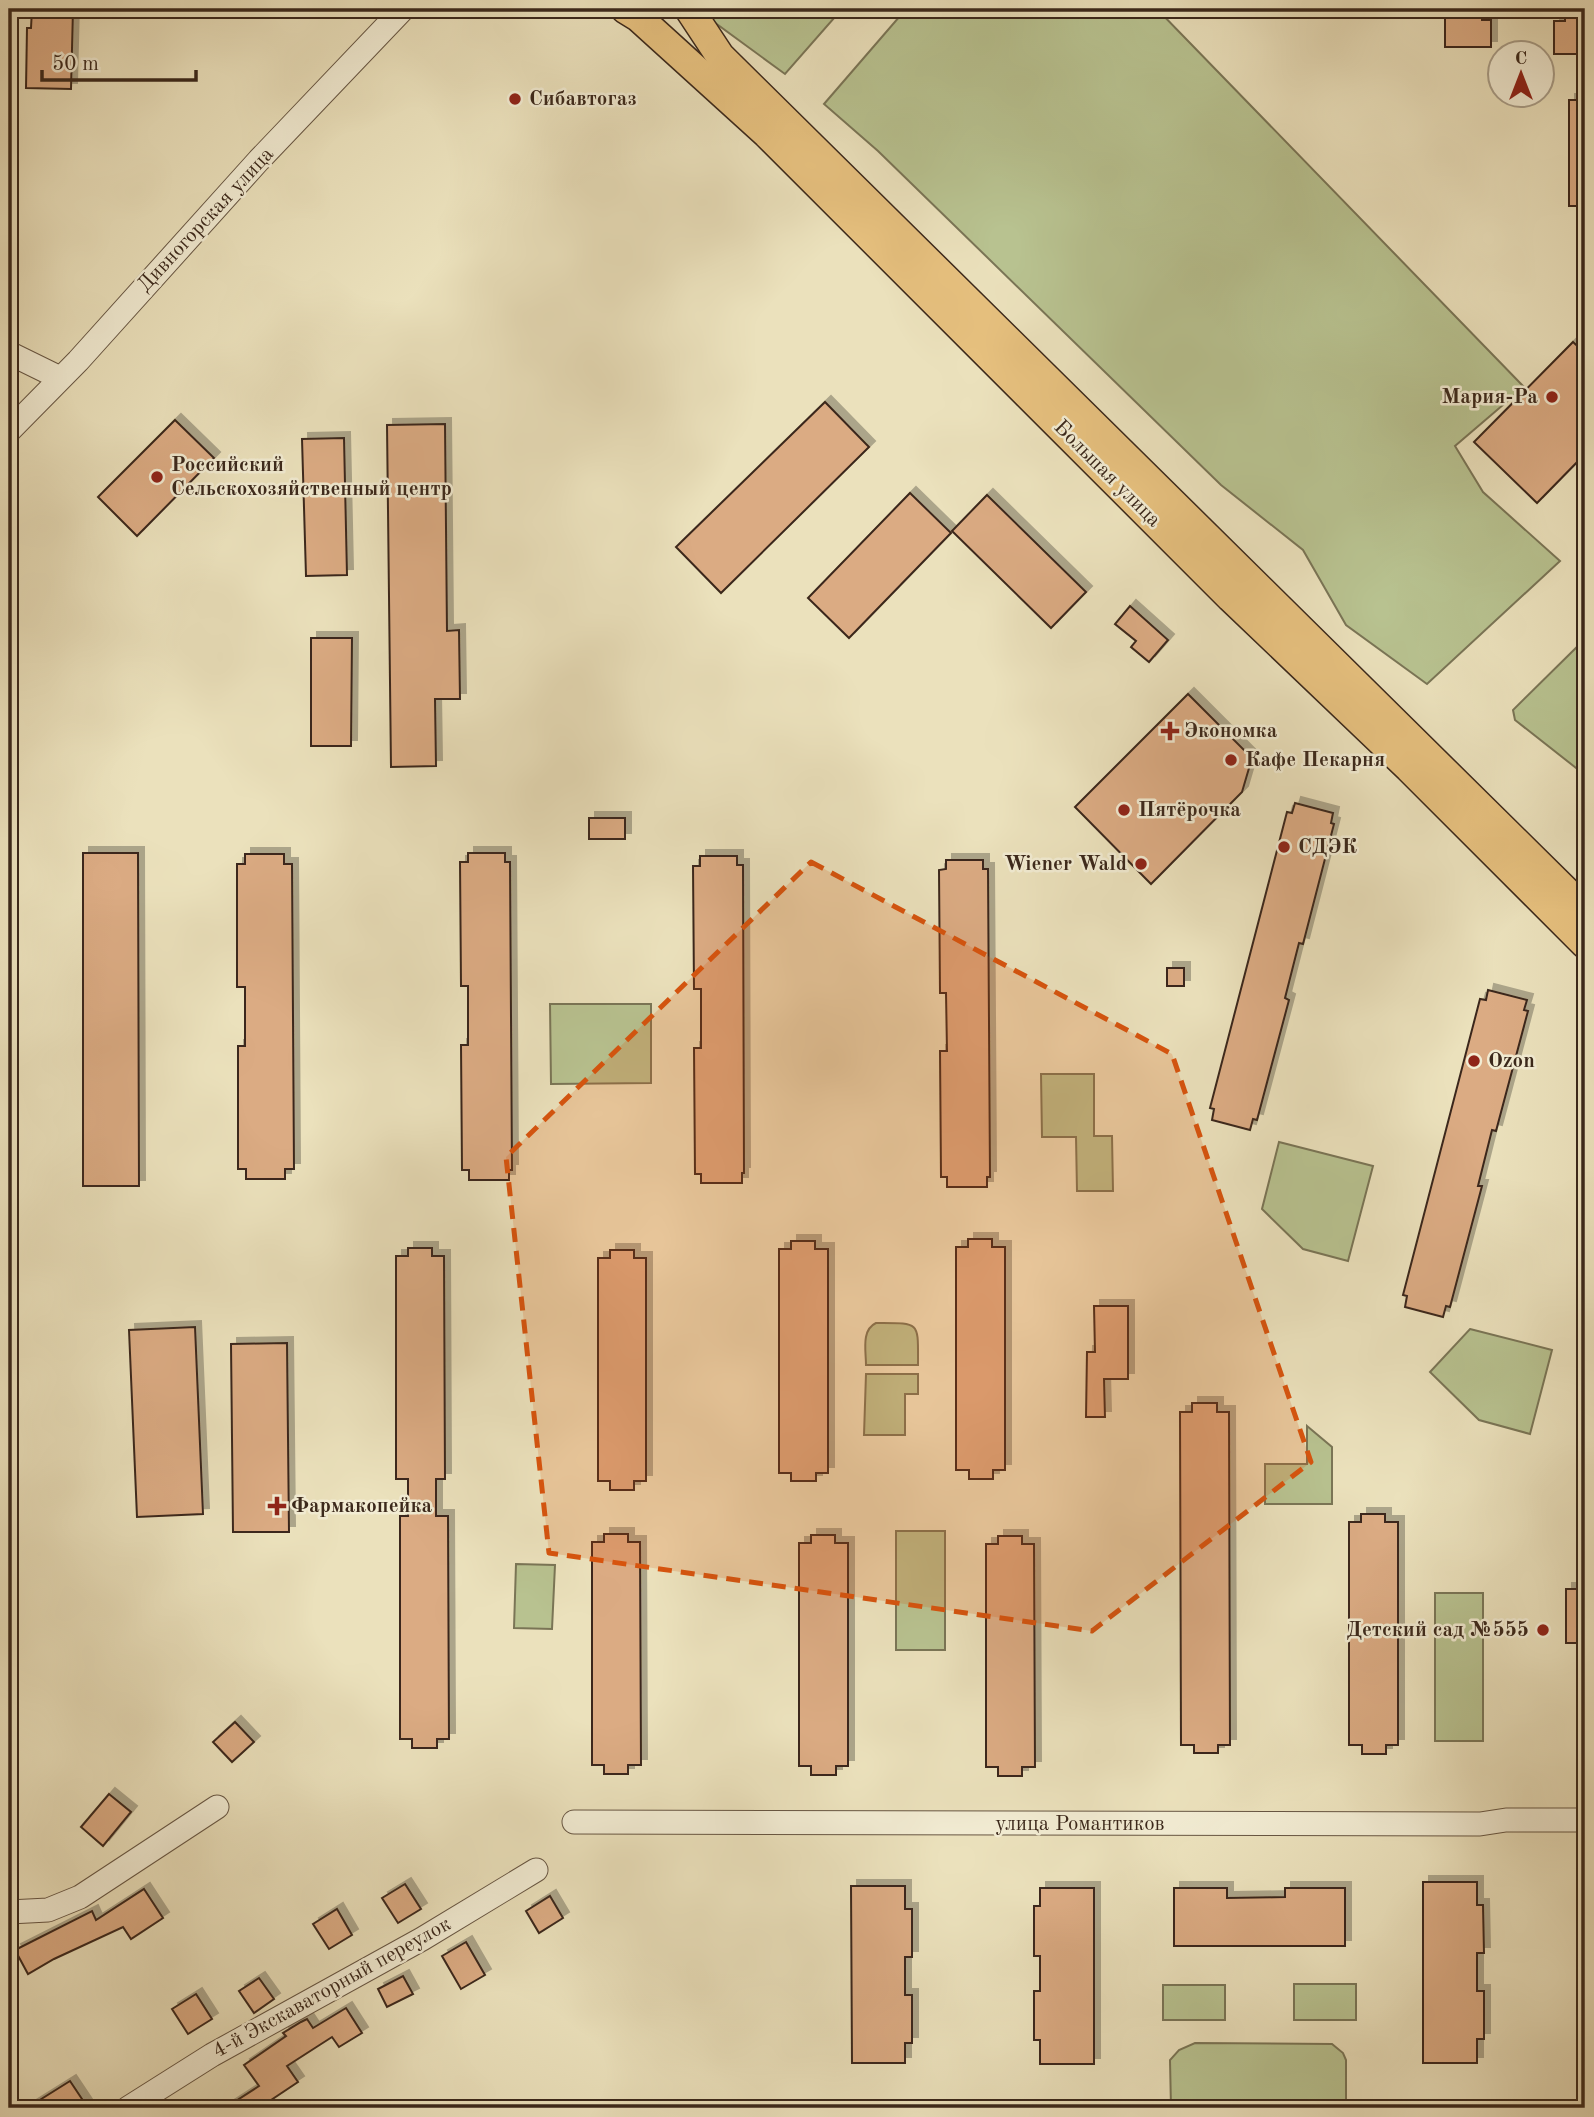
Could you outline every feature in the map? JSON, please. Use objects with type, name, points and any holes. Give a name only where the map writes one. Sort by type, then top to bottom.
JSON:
[{"type":"main road","name":"Большая улица","points":[[625,9],[638,17],[767,134],[1349,713],[1417,760],[1513,872],[1585,944]]},
{"type":"main road","name":"Большая улица","points":[[689,9],[720,56],[1417,760],[1585,910]]},
{"type":"street","name":"Дивногорская улица","points":[[9,431],[259,160],[403,9]]},
{"type":"street","points":[[9,353],[60,378]]},
{"type":"street","points":[[9,1912],[48,1910],[80,1897],[217,1807]]},
{"type":"street","name":"улица Романтиков","points":[[574,1822],[1480,1824],[1506,1820],[1585,1820]]},
{"type":"street","name":"4-й Экскаваторный переулок","points":[[128,2108],[212,2055],[422,1939],[536,1870]]},
{"type":"highlighted area","points":[[811,862],[1172,1054],[1311,1462],[1092,1631],[549,1553],[506,1157]]},
{"type":"green space","points":[[707,9],[842,9],[785,74],[714,22]]},
{"type":"green space","points":[[906,9],[1157,9],[1524,387],[1455,446],[1483,492],[1560,561],[1427,684],[1346,625],[1303,550],[1221,485],[878,151],[824,104]]},
{"type":"green space","points":[[1585,639],[1585,775],[1515,720],[1513,710]]},
{"type":"green space","points":[[550,1004],[651,1004],[651,1083],[551,1084]]},
{"type":"green space","points":[[1041,1074],[1094,1074],[1094,1136],[1112,1136],[1113,1191],[1077,1191],[1076,1137],[1042,1137]]},
{"type":"green space","points":[[1279,1142],[1373,1166],[1348,1261],[1303,1249],[1262,1209]]},
{"type":"green space","points":[[876,1323],[902,1323],[914,1328],[918,1340],[918,1365],[866,1365],[866,1336],[871,1326]]},
{"type":"green space","points":[[1470,1329],[1552,1350],[1530,1434],[1479,1420],[1430,1372]]},
{"type":"green space","points":[[866,1374],[918,1374],[918,1394],[905,1394],[905,1435],[864,1435]]},
{"type":"green space","points":[[1307,1426],[1332,1447],[1332,1504],[1265,1504],[1265,1464],[1307,1464]]},
{"type":"green space","points":[[896,1531],[945,1531],[945,1650],[896,1650]]},
{"type":"green space","points":[[516,1564],[555,1565],[552,1629],[514,1628]]},
{"type":"green space","points":[[1435,1593],[1483,1593],[1483,1741],[1435,1741]]},
{"type":"green space","points":[[1294,1984],[1356,1984],[1356,2020],[1294,2020]]},
{"type":"green space","points":[[1163,1985],[1225,1985],[1225,2020],[1163,2020]]},
{"type":"green space","points":[[1195,2043],[1332,2044],[1343,2053],[1346,2060],[1346,2108],[1171,2108],[1170,2060],[1179,2050]]},
{"type":"building","points":[[32,9],[73,9],[71,89],[26,88],[27,28],[31,28]]},
{"type":"building","points":[[1445,9],[1482,9],[1482,20],[1491,20],[1491,38],[1486,38],[1486,47],[1445,47]]},
{"type":"building","points":[[1565,9],[1585,9],[1585,54],[1556,54],[1554,21],[1565,21]]},
{"type":"building","points":[[1569,100],[1585,100],[1585,206],[1569,206]]},
{"type":"building","name":"Мария-Ра","points":[[1573,342],[1585,353],[1585,454],[1537,503],[1474,442]]},
{"type":"building","points":[[825,402],[869,447],[721,593],[676,547]]},
{"type":"building","points":[[175,420],[214,458],[137,536],[98,497]]},
{"type":"building","points":[[445,424],[447,631],[459,630],[460,699],[435,699],[436,766],[391,767],[387,425]]},
{"type":"building","points":[[344,438],[347,575],[306,576],[302,439]]},
{"type":"building","points":[[910,493],[951,533],[849,638],[808,598]]},
{"type":"building","points":[[987,495],[1086,592],[1051,628],[952,531]]},
{"type":"building","points":[[1130,606],[1168,640],[1149,662],[1131,647],[1136,641],[1115,624]]},
{"type":"building","points":[[311,638],[352,638],[351,746],[311,746]]},
{"type":"building","points":[[1188,694],[1252,758],[1242,792],[1151,884],[1075,807]]},
{"type":"building","points":[[1295,803],[1333,813],[1331,823],[1334,824],[1303,944],[1299,943],[1285,998],[1289,1000],[1257,1120],[1253,1119],[1250,1130],[1212,1120],[1214,1109],[1210,1108],[1287,812],[1292,813]]},
{"type":"building","points":[[589,818],[625,818],[625,839],[589,839]]},
{"type":"building","points":[[83,853],[138,853],[139,1186],[83,1186]]},
{"type":"building","points":[[468,853],[505,853],[505,862],[510,862],[512,1170],[509,1170],[509,1180],[469,1180],[469,1170],[462,1170],[461,1045],[468,1045],[468,986],[461,986],[460,862],[468,862]]},
{"type":"building","points":[[245,854],[284,854],[284,864],[292,864],[294,1169],[285,1169],[285,1179],[246,1179],[246,1169],[238,1169],[238,1046],[245,1046],[245,987],[237,987],[237,864],[245,864]]},
{"type":"building","points":[[700,856],[737,856],[737,865],[743,865],[742,1183],[701,1183],[701,1174],[695,1174],[694,1048],[701,1048],[701,989],[694,989],[693,866],[700,866]]},
{"type":"building","points":[[946,860],[983,860],[983,869],[988,869],[990,1177],[987,1177],[987,1187],[947,1187],[947,1177],[941,1177],[940,1051],[947,1051],[946,993],[940,993],[939,870],[946,869]]},
{"type":"building","points":[[1167,968],[1184,968],[1184,986],[1167,986]]},
{"type":"building","points":[[1488,990],[1527,1000],[1524,1010],[1528,1011],[1496,1131],[1492,1130],[1478,1186],[1482,1186],[1450,1307],[1446,1306],[1443,1317],[1405,1307],[1407,1296],[1403,1295],[1480,999],[1486,1000]]},
{"type":"building","points":[[968,1239],[992,1239],[992,1247],[1005,1247],[1005,1470],[993,1470],[993,1479],[969,1479],[969,1470],[956,1470],[956,1247],[968,1247]]},
{"type":"building","points":[[791,1241],[815,1241],[815,1249],[828,1249],[828,1473],[816,1473],[816,1481],[791,1481],[791,1473],[779,1473],[779,1249],[791,1249]]},
{"type":"building","points":[[408,1248],[432,1248],[432,1256],[444,1256],[445,1479],[436,1479],[436,1516],[448,1516],[449,1739],[437,1739],[437,1748],[412,1748],[412,1739],[400,1739],[400,1516],[408,1516],[408,1479],[396,1479],[396,1256],[408,1256]]},
{"type":"building","points":[[610,1250],[634,1250],[634,1258],[646,1258],[646,1481],[634,1481],[634,1490],[610,1490],[610,1481],[598,1481],[598,1258],[610,1258]]},
{"type":"building","points":[[1094,1306],[1128,1306],[1128,1379],[1104,1379],[1105,1417],[1086,1417],[1087,1352],[1095,1352]]},
{"type":"building","points":[[195,1327],[203,1514],[137,1517],[129,1330]]},
{"type":"building","points":[[287,1343],[289,1532],[233,1532],[231,1344]]},
{"type":"building","points":[[1192,1403],[1217,1403],[1217,1412],[1229,1412],[1230,1745],[1218,1745],[1218,1753],[1194,1753],[1194,1745],[1181,1745],[1180,1412],[1192,1412]]},
{"type":"building","points":[[1361,1514],[1385,1514],[1385,1522],[1398,1522],[1398,1745],[1386,1745],[1386,1754],[1362,1754],[1362,1745],[1349,1745],[1349,1522],[1361,1522]]},
{"type":"building","points":[[604,1534],[628,1534],[628,1542],[640,1542],[641,1765],[628,1765],[628,1774],[604,1774],[604,1765],[592,1765],[592,1542],[604,1542]]},
{"type":"building","points":[[811,1535],[835,1535],[835,1543],[848,1543],[848,1766],[836,1766],[836,1775],[811,1775],[811,1766],[799,1766],[799,1543],[811,1543]]},
{"type":"building","points":[[998,1536],[1022,1536],[1022,1544],[1034,1544],[1035,1767],[1022,1767],[1022,1776],[998,1776],[998,1767],[986,1767],[986,1544],[998,1544]]},
{"type":"building","points":[[1566,1589],[1585,1589],[1585,1643],[1566,1643]]},
{"type":"building","points":[[235,1722],[254,1742],[232,1762],[213,1742]]},
{"type":"building","points":[[109,1794],[131,1812],[103,1846],[81,1827]]},
{"type":"building","points":[[1423,1882],[1477,1882],[1477,1905],[1483,1905],[1484,1953],[1477,1953],[1477,1991],[1484,1991],[1484,2039],[1477,2039],[1477,2063],[1423,2063]]},
{"type":"building","points":[[405,1884],[421,1909],[398,1923],[382,1898]]},
{"type":"building","points":[[851,1886],[905,1886],[905,1909],[912,1909],[912,1957],[905,1957],[905,1995],[912,1995],[912,2043],[905,2043],[905,2063],[852,2063]]},
{"type":"building","points":[[1040,1888],[1094,1888],[1094,2064],[1040,2064],[1040,2040],[1034,2040],[1034,1991],[1040,1991],[1040,1956],[1034,1956],[1034,1906],[1040,1906]]},
{"type":"building","points":[[1174,1888],[1227,1888],[1227,1898],[1285,1897],[1285,1888],[1345,1888],[1345,1946],[1174,1946]]},
{"type":"building","points":[[144,1889],[163,1918],[131,1939],[123,1927],[28,1974],[15,1950],[92,1911],[96,1920]]},
{"type":"building","points":[[550,1896],[563,1918],[539,1933],[526,1911]]},
{"type":"building","points":[[337,1909],[352,1935],[329,1949],[313,1924]]},
{"type":"building","points":[[466,1942],[485,1975],[461,1989],[442,1956]]},
{"type":"building","points":[[403,1976],[413,1994],[387,2007],[378,1989]]},
{"type":"building","points":[[259,1978],[274,1999],[254,2013],[239,1991]]},
{"type":"building","points":[[196,1994],[212,2019],[188,2034],[172,2009]]},
{"type":"building","points":[[346,2008],[362,2033],[339,2047],[332,2037],[287,2066],[298,2082],[259,2108],[225,2108],[259,2086],[244,2065],[286,2036],[283,2033],[301,2022],[307,2019],[313,2028]]},
{"type":"building","points":[[70,2081],[88,2108],[27,2108]]},
{"type":"place","name":"Сибавтогаз","points":[[515,99]]},
{"type":"place","name":"Мария-Ра","points":[[1552,397]]},
{"type":"place","name":"Российский Сельскохозяйственный центр","points":[[157,477]]},
{"type":"place","name":"Экономка","points":[[1170,731]]},
{"type":"place","name":"Кафе Пекарня","points":[[1231,760]]},
{"type":"place","name":"Пятёрочка","points":[[1124,810]]},
{"type":"place","name":"СДЭК","points":[[1284,847]]},
{"type":"place","name":"Wiener Wald","points":[[1141,864]]},
{"type":"place","name":"Ozon","points":[[1474,1061]]},
{"type":"place","name":"Фармакопейка","points":[[277,1506]]},
{"type":"place","name":"Детский сад №555","points":[[1543,1630]]}]
